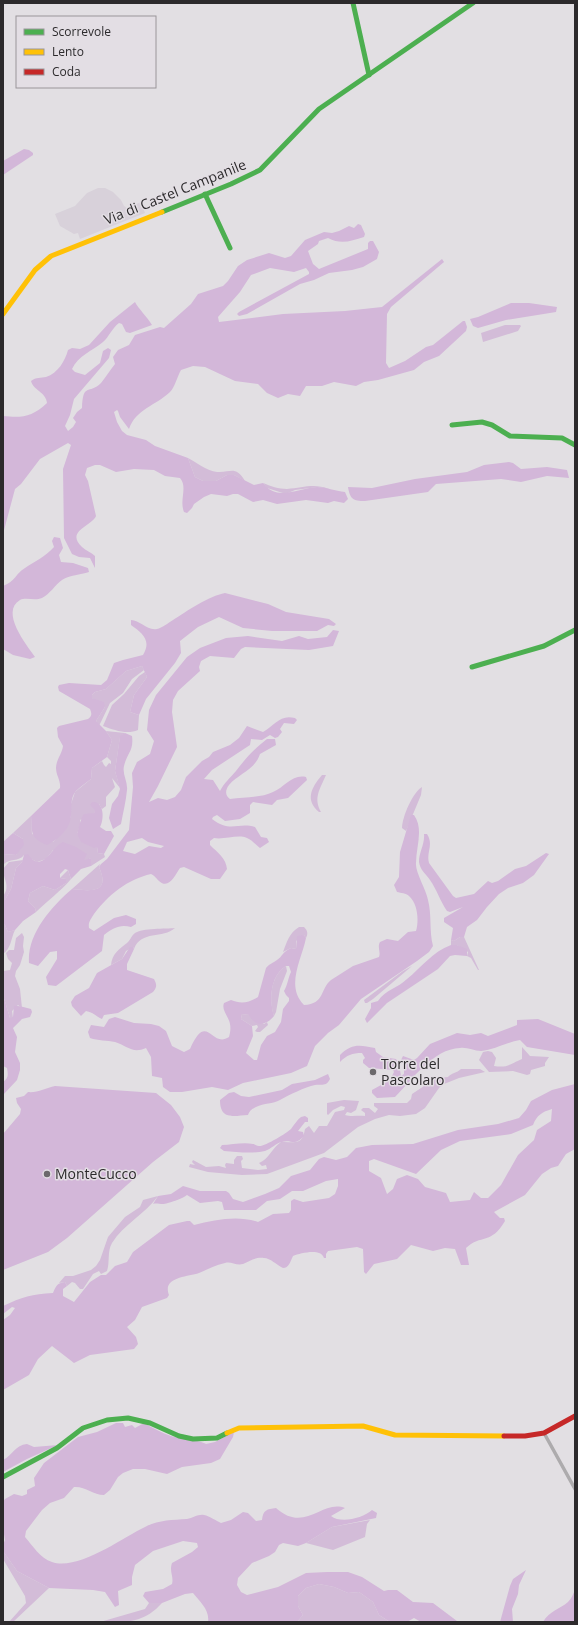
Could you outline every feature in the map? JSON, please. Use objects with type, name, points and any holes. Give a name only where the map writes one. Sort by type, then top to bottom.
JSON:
[{"type":"street","points":[[353,3],[369,75]]},
{"type":"street","name":"Via di Castel Campanile","points":[[3,314],[35,270],[53,255],[258,171],[314,112],[473,3]]},
{"type":"street","points":[[205,194],[230,248]]},
{"type":"street","points":[[452,425],[484,422],[492,424],[510,436],[562,438],[575,445]]},
{"type":"street","points":[[472,667],[544,646],[575,630]]},
{"type":"street","points":[[3,1477],[57,1448],[86,1426],[117,1419],[128,1418],[150,1423],[179,1436],[200,1439],[217,1438],[232,1430],[243,1428],[363,1426],[390,1434],[402,1435],[525,1436],[544,1433],[575,1416]]},
{"type":"street","points":[[544,1433],[575,1489]]},
{"type":"shaded area","points":[[24,149],[29,150],[33,153],[33,155],[3,175],[3,161]]},
{"type":"shaded area","points":[[98,188],[105,188],[113,192],[127,208],[141,202],[145,213],[80,239],[78,233],[74,234],[60,226],[55,214],[75,206],[87,193]]},
{"type":"shaded area","points":[[358,224],[361,225],[365,234],[364,237],[346,242],[328,238],[319,241],[318,244],[308,251],[313,264],[319,269],[368,249],[368,243],[370,241],[373,241],[379,252],[377,259],[363,267],[329,273],[314,280],[300,284],[247,314],[239,316],[237,314],[239,312],[309,274],[309,272],[306,268],[294,272],[270,268],[251,275],[240,292],[218,317],[219,322],[283,314],[345,311],[382,307],[442,259],[444,262],[391,307],[387,314],[386,363],[389,368],[405,361],[426,347],[433,345],[465,321],[467,327],[466,331],[439,356],[424,362],[414,370],[378,380],[364,382],[356,386],[334,382],[322,386],[306,386],[300,396],[288,394],[278,398],[267,393],[258,384],[235,381],[205,367],[193,366],[181,370],[170,392],[141,412],[132,422],[129,429],[120,417],[118,411],[117,410],[114,412],[122,431],[127,435],[146,440],[155,446],[188,458],[195,477],[203,481],[216,481],[227,475],[234,475],[254,485],[263,483],[269,489],[281,493],[317,487],[324,488],[345,492],[348,499],[344,503],[334,501],[328,503],[306,500],[277,504],[263,500],[253,502],[238,494],[227,496],[211,494],[194,504],[187,513],[184,512],[182,503],[183,485],[180,478],[165,476],[154,470],[134,469],[116,472],[100,465],[95,465],[87,468],[85,475],[88,481],[96,516],[94,520],[81,529],[76,537],[82,547],[95,556],[95,568],[90,558],[79,557],[72,554],[64,538],[63,469],[71,445],[68,443],[40,459],[21,484],[15,489],[3,534],[3,416],[26,416],[42,408],[47,403],[46,399],[34,387],[31,381],[54,373],[63,362],[68,350],[72,348],[80,349],[89,345],[110,322],[135,302],[152,325],[130,333],[126,332],[122,324],[119,323],[114,327],[103,342],[75,364],[72,369],[75,372],[85,375],[100,363],[103,351],[108,348],[111,350],[109,358],[74,399],[70,415],[65,426],[68,431],[76,422],[73,418],[82,408],[85,392],[103,381],[115,364],[113,357],[118,350],[129,345],[135,335],[160,327],[164,328],[191,304],[198,294],[223,286],[238,266],[247,260],[269,253],[285,258],[291,256],[305,240],[324,232],[332,233],[349,226],[354,228]]},
{"type":"shaded area","points":[[511,303],[529,303],[557,307],[556,312],[506,320],[478,328],[473,326],[470,319]]},
{"type":"shaded area","points":[[505,325],[521,326],[518,331],[483,342],[481,333]]},
{"type":"shaded area","points":[[188,458],[213,471],[235,471],[242,476],[245,481],[234,475],[227,475],[216,481],[203,481],[195,477]]},
{"type":"shaded area","points":[[509,462],[521,469],[547,467],[567,470],[569,478],[547,476],[521,482],[501,479],[436,484],[428,492],[365,501],[355,500],[351,497],[348,487],[372,488],[415,479],[467,472],[484,465]]},
{"type":"shaded area","points":[[263,483],[284,489],[318,486],[329,489],[318,487],[295,490],[286,494],[267,488]]},
{"type":"shaded area","points":[[54,537],[60,538],[63,548],[59,555],[61,562],[73,563],[88,568],[89,572],[65,578],[42,598],[22,599],[15,605],[13,612],[17,628],[35,657],[30,659],[13,655],[3,649],[3,586],[11,582],[22,570],[51,550],[54,547],[52,541]]},
{"type":"shaded area","points":[[225,593],[268,604],[286,612],[329,619],[336,624],[334,626],[328,625],[317,631],[272,631],[243,628],[219,617],[198,627],[180,641],[181,653],[175,663],[146,699],[139,715],[130,712],[134,695],[147,677],[142,666],[126,671],[106,689],[95,692],[92,695],[92,698],[104,702],[105,707],[96,721],[106,731],[112,740],[107,757],[92,768],[91,779],[74,794],[69,824],[63,833],[47,845],[37,840],[32,831],[31,816],[60,788],[56,768],[63,746],[58,737],[57,728],[59,726],[88,719],[91,715],[90,709],[59,691],[59,685],[69,683],[101,685],[107,680],[114,663],[143,655],[146,650],[146,641],[142,634],[131,625],[131,620],[153,629],[159,628],[205,600]]},
{"type":"shaded area","points":[[333,630],[339,631],[333,646],[309,650],[245,647],[241,649],[234,658],[210,656],[201,661],[199,667],[200,671],[178,691],[173,700],[172,712],[177,747],[149,802],[158,798],[167,800],[175,797],[181,790],[186,777],[202,761],[209,757],[213,752],[230,745],[239,738],[247,726],[263,732],[281,719],[290,717],[297,720],[294,724],[284,723],[280,729],[282,732],[278,737],[275,738],[270,735],[262,740],[251,739],[250,745],[212,770],[204,779],[213,780],[220,791],[225,783],[254,751],[267,739],[275,739],[276,745],[260,754],[258,759],[250,768],[229,785],[226,795],[230,799],[263,795],[277,790],[297,777],[306,777],[307,780],[288,798],[277,800],[272,805],[253,802],[250,805],[250,813],[240,819],[225,821],[217,815],[213,817],[212,819],[224,825],[255,827],[261,837],[267,838],[269,842],[260,848],[251,840],[243,837],[214,838],[210,841],[210,845],[221,856],[226,865],[227,869],[220,879],[211,879],[184,867],[180,868],[169,883],[166,884],[159,881],[151,874],[134,880],[112,894],[94,914],[89,922],[89,928],[94,931],[114,918],[126,915],[136,919],[136,924],[131,927],[117,927],[104,935],[102,951],[56,986],[48,985],[46,977],[57,959],[57,951],[50,952],[38,966],[29,963],[29,952],[32,942],[42,922],[56,904],[72,889],[92,890],[97,889],[100,886],[102,876],[99,867],[129,830],[133,787],[132,773],[137,762],[150,754],[154,741],[147,730],[149,710],[156,695],[187,657],[200,648],[226,638],[248,636],[282,641],[299,636],[308,639],[327,637]],"holes":[[[142,838],[148,842],[164,846],[161,848],[149,846],[135,854],[123,851],[127,842]]]},
{"type":"shaded area","points":[[142,666],[144,670],[132,679],[123,693],[110,703],[99,726],[96,721],[105,707],[92,698],[92,695],[95,692],[106,689],[126,671]]},
{"type":"shaded area","points":[[145,672],[147,677],[134,695],[130,712],[139,715],[138,730],[125,732],[103,726],[112,705],[124,694],[139,676]]},
{"type":"shaded area","points":[[106,731],[125,733],[120,737],[115,771],[120,788],[112,778],[115,787],[106,797],[106,806],[102,809],[99,804],[94,813],[80,820],[77,834],[97,847],[98,853],[104,854],[105,857],[91,866],[91,858],[84,861],[53,850],[46,859],[37,862],[24,855],[19,859],[8,861],[3,865],[3,854],[16,855],[23,839],[13,833],[31,816],[32,834],[53,842],[56,839],[71,817],[71,804],[75,792],[91,779],[92,768],[102,761],[106,767],[109,763],[111,764],[111,761],[107,757],[112,740]]},
{"type":"shaded area","points":[[125,733],[132,736],[132,745],[125,762],[124,769],[127,794],[121,824],[113,829],[109,818],[112,804],[118,796],[120,789],[115,771],[120,736]]},
{"type":"shaded area","points":[[322,775],[326,775],[317,798],[321,812],[319,812],[312,803],[311,794]]},
{"type":"shaded area","points":[[422,787],[421,795],[406,831],[402,828],[402,823],[406,812],[415,794]]},
{"type":"shaded area","points":[[92,802],[99,804],[101,808],[103,816],[100,827],[106,831],[111,831],[114,836],[104,854],[98,853],[97,847],[94,848],[81,842],[77,834],[84,814],[94,813],[95,810],[90,805]]},
{"type":"shaded area","points":[[411,815],[414,815],[419,826],[416,867],[428,900],[433,946],[429,952],[417,961],[361,999],[339,1025],[328,1033],[315,1046],[307,1066],[291,1073],[243,1083],[228,1090],[212,1087],[182,1092],[170,1092],[163,1087],[162,1078],[152,1076],[151,1057],[146,1048],[141,1050],[133,1050],[115,1042],[90,1038],[88,1032],[91,1025],[104,1027],[109,1019],[115,1017],[134,1023],[159,1026],[166,1031],[172,1046],[184,1052],[190,1049],[201,1032],[205,1031],[223,1039],[229,1037],[230,1026],[224,1011],[224,1003],[231,1000],[238,1002],[251,1001],[258,997],[266,968],[291,948],[296,949],[297,936],[304,935],[306,938],[296,972],[295,981],[298,998],[304,1005],[316,1002],[331,980],[353,966],[379,957],[380,942],[387,939],[398,941],[408,932],[416,931],[417,918],[414,903],[408,895],[397,892],[394,885],[399,877],[400,852]],"holes":[[[286,966],[289,966],[291,972],[284,991],[289,998],[289,1001],[283,1009],[281,1022],[275,1032],[267,1036],[261,1045],[257,1060],[254,1060],[246,1053],[253,1036],[252,1026],[241,1019],[242,1014],[249,1015],[254,1022],[261,1024],[268,1022],[274,1016],[271,996],[274,982],[281,970]]]},
{"type":"shaded area","points":[[13,833],[23,839],[24,845],[16,855],[3,854],[3,842]]},
{"type":"shaded area","points":[[424,834],[427,834],[430,842],[428,855],[429,863],[456,898],[474,894],[488,881],[492,883],[498,881],[515,869],[526,866],[546,853],[549,854],[534,875],[523,883],[508,888],[499,894],[477,920],[467,927],[464,937],[460,937],[454,941],[451,940],[453,928],[444,922],[444,918],[463,907],[450,912],[447,911],[432,884],[423,872],[419,858],[424,841]]},
{"type":"shaded area","points":[[63,842],[76,847],[87,854],[84,860],[91,858],[91,866],[81,869],[71,879],[68,870],[65,869],[60,874],[60,878],[66,879],[66,883],[55,890],[43,886],[30,893],[28,901],[35,908],[36,912],[23,921],[15,930],[8,932],[3,924],[3,900],[5,900],[11,889],[16,868],[22,862],[24,855],[28,854],[33,860],[38,862],[42,861]]},
{"type":"shaded area","points":[[23,860],[16,868],[11,889],[5,900],[3,900],[7,886],[3,869],[9,862]]},
{"type":"shaded area","points":[[100,864],[99,867],[102,882],[97,889],[72,889]]},
{"type":"shaded area","points":[[68,870],[71,879],[36,912],[35,908],[28,901],[30,893],[43,886],[55,890],[66,883],[66,879],[60,878]]},
{"type":"shaded area","points":[[3,924],[8,932],[15,930],[6,952],[3,954]]},
{"type":"shaded area","points":[[299,927],[304,927],[306,930],[306,938],[304,935],[296,941],[296,949],[291,948],[283,952],[287,941]]},
{"type":"shaded area","points":[[175,928],[165,933],[142,939],[137,943],[134,949],[133,947],[126,951],[122,959],[111,965],[116,952],[138,931]]},
{"type":"shaded area","points":[[22,933],[24,937],[24,952],[15,976],[20,989],[22,1008],[18,1005],[12,1011],[13,1018],[10,1018],[3,995],[3,971],[10,970],[12,963],[8,959],[6,953],[9,950],[14,950],[16,938]]},
{"type":"shaded area","points":[[460,937],[464,937],[479,970],[471,958],[467,956],[468,952],[457,945],[451,945],[451,940],[454,941]]},
{"type":"shaded area","points":[[451,945],[457,945],[467,949],[467,956],[450,956],[438,969],[387,1003],[367,1023],[365,1019],[371,1008],[371,1003],[378,1001],[384,994],[403,982],[438,952]]},
{"type":"shaded area","points":[[130,947],[133,947],[134,949],[127,964],[127,970],[154,979],[156,986],[153,992],[118,1013],[104,1015],[102,1019],[86,1011],[81,1016],[72,1006],[71,1002],[75,996],[89,988],[97,973],[122,959]]},
{"type":"shaded area","points":[[286,966],[287,971],[280,989],[274,1016],[272,1010],[272,989],[277,976]]},
{"type":"shaded area","points":[[412,966],[373,999],[365,1003],[364,1000]]},
{"type":"shaded area","points":[[3,995],[10,1018],[13,1017],[14,1006],[31,1009],[32,1012],[30,1017],[22,1019],[13,1028],[17,1037],[15,1052],[20,1063],[20,1070],[17,1080],[3,1095],[3,1082],[8,1074],[7,1068],[3,1066]]},
{"type":"shaded area","points":[[242,1014],[250,1015],[264,1024],[267,1022],[268,1025],[260,1032],[257,1032],[255,1031],[258,1027],[257,1025],[252,1026],[241,1019]]},
{"type":"shaded area","points":[[538,1019],[575,1034],[575,1055],[527,1047],[520,1040],[481,1051],[463,1048],[450,1050],[432,1059],[395,1097],[377,1098],[372,1093],[372,1090],[390,1080],[394,1072],[393,1070],[369,1068],[363,1063],[365,1058],[362,1053],[350,1055],[340,1062],[340,1055],[348,1048],[360,1046],[375,1048],[376,1052],[383,1057],[396,1059],[399,1064],[401,1076],[404,1074],[404,1070],[406,1068],[401,1060],[403,1056],[414,1060],[430,1044],[457,1033],[470,1035],[481,1033],[488,1036],[517,1025],[517,1020]]},
{"type":"shaded area","points":[[522,1047],[530,1056],[549,1057],[545,1063],[545,1066],[531,1070],[530,1074],[527,1075],[513,1071],[489,1072],[479,1060],[483,1052],[488,1051],[492,1052],[496,1058],[494,1066],[509,1065],[522,1059]]},
{"type":"shaded area","points":[[461,1069],[480,1069],[485,1072],[459,1078],[444,1084],[439,1088],[425,1108],[416,1114],[400,1116],[389,1115],[375,1119],[358,1127],[324,1153],[267,1174],[242,1175],[208,1172],[189,1167],[190,1164],[195,1165],[192,1162],[193,1160],[206,1167],[219,1166],[226,1168],[226,1163],[234,1164],[234,1160],[237,1156],[242,1156],[242,1168],[258,1170],[267,1169],[266,1165],[262,1166],[259,1163],[265,1159],[278,1144],[281,1142],[300,1141],[304,1135],[305,1129],[309,1126],[314,1133],[319,1126],[327,1126],[335,1112],[344,1110],[345,1107],[341,1106],[333,1110],[328,1115],[327,1103],[344,1100],[359,1101],[356,1110],[351,1113],[347,1112],[345,1115],[365,1116],[365,1113],[361,1110],[363,1108],[369,1108],[375,1113],[378,1109],[374,1106],[374,1103],[407,1103],[411,1099],[412,1094],[433,1080],[448,1077]]},
{"type":"shaded area","points":[[328,1074],[330,1079],[324,1085],[311,1086],[277,1101],[259,1106],[251,1110],[248,1115],[233,1116],[225,1114],[222,1111],[220,1100],[229,1093],[234,1092],[241,1096],[249,1097],[282,1090],[292,1084],[315,1080]]},
{"type":"shaded area","points":[[575,1084],[575,1149],[566,1154],[558,1166],[551,1168],[542,1174],[525,1195],[494,1212],[500,1218],[504,1218],[505,1221],[495,1233],[476,1241],[466,1248],[469,1265],[461,1265],[455,1249],[445,1248],[433,1251],[411,1245],[397,1259],[374,1264],[366,1274],[364,1272],[363,1249],[357,1247],[328,1251],[326,1258],[315,1252],[293,1256],[288,1266],[285,1268],[266,1258],[255,1259],[243,1264],[221,1264],[199,1273],[172,1281],[169,1285],[169,1295],[167,1298],[142,1307],[135,1320],[127,1327],[136,1337],[138,1344],[134,1349],[90,1355],[74,1363],[52,1346],[38,1359],[29,1375],[3,1390],[3,1320],[10,1315],[15,1308],[12,1307],[3,1314],[3,1306],[27,1296],[53,1293],[57,1285],[65,1282],[67,1286],[63,1289],[63,1296],[74,1302],[90,1282],[101,1275],[106,1275],[115,1266],[127,1262],[133,1252],[169,1225],[187,1221],[190,1221],[194,1225],[218,1220],[234,1219],[258,1222],[273,1214],[289,1213],[291,1210],[291,1201],[294,1199],[303,1202],[329,1198],[335,1194],[338,1186],[338,1179],[326,1181],[303,1191],[292,1191],[280,1199],[267,1201],[256,1210],[224,1210],[222,1202],[200,1203],[187,1195],[168,1203],[153,1204],[158,1196],[171,1194],[183,1186],[200,1191],[226,1191],[233,1199],[243,1202],[279,1188],[291,1176],[310,1170],[319,1159],[324,1157],[336,1160],[347,1157],[356,1148],[372,1145],[413,1144],[458,1130],[498,1124],[519,1118],[531,1101],[552,1090]],"holes":[[[552,1109],[551,1121],[537,1130],[534,1140],[518,1155],[501,1185],[488,1198],[481,1198],[474,1192],[470,1200],[450,1202],[446,1193],[425,1187],[418,1179],[407,1175],[397,1179],[393,1189],[387,1194],[381,1178],[369,1171],[369,1161],[374,1159],[416,1174],[441,1150],[460,1141],[511,1134],[533,1125],[540,1114]]]},
{"type":"shaded area","points":[[55,1086],[156,1093],[171,1105],[180,1117],[184,1127],[179,1142],[153,1162],[67,1238],[48,1252],[3,1270],[3,1134],[20,1114],[21,1109],[16,1098],[24,1096],[28,1092]]},
{"type":"shaded area","points":[[305,1116],[308,1118],[308,1122],[305,1122],[298,1131],[303,1132],[304,1136],[298,1141],[285,1141],[265,1151],[255,1152],[224,1151],[220,1148],[222,1145],[249,1143],[262,1146],[289,1131],[301,1117]]},
{"type":"shaded area","points":[[158,1196],[122,1231],[112,1243],[110,1246],[107,1271],[101,1274],[99,1271],[93,1274],[83,1289],[80,1289],[75,1283],[72,1282],[67,1286],[65,1282],[59,1283],[65,1276],[73,1276],[91,1270],[96,1266],[100,1260],[108,1237],[125,1217],[140,1207],[143,1200]]},
{"type":"shaded area","points":[[116,1423],[123,1423],[125,1427],[132,1425],[135,1428],[144,1423],[171,1436],[199,1441],[206,1444],[215,1442],[234,1432],[233,1437],[220,1459],[211,1463],[182,1467],[167,1474],[145,1469],[133,1469],[118,1477],[110,1490],[104,1495],[74,1487],[64,1498],[50,1503],[42,1510],[26,1531],[25,1537],[44,1558],[52,1562],[63,1564],[74,1562],[100,1552],[135,1532],[155,1523],[187,1519],[200,1515],[211,1517],[221,1523],[231,1520],[243,1512],[248,1513],[256,1521],[262,1520],[264,1512],[273,1508],[276,1508],[286,1515],[296,1518],[305,1517],[337,1506],[345,1508],[331,1516],[340,1520],[346,1520],[358,1518],[372,1510],[377,1513],[376,1518],[332,1527],[306,1543],[298,1546],[283,1543],[279,1545],[275,1552],[252,1563],[238,1578],[237,1585],[241,1592],[247,1595],[278,1587],[306,1573],[348,1572],[362,1577],[384,1591],[397,1590],[413,1602],[433,1603],[457,1621],[462,1622],[421,1622],[414,1618],[407,1622],[390,1622],[379,1615],[373,1602],[359,1592],[348,1593],[334,1587],[319,1584],[306,1588],[298,1596],[298,1606],[303,1615],[297,1622],[208,1622],[206,1610],[193,1593],[185,1594],[162,1603],[149,1603],[143,1596],[145,1592],[163,1589],[172,1584],[172,1563],[198,1547],[197,1543],[183,1541],[153,1551],[135,1565],[132,1585],[118,1591],[119,1605],[115,1607],[105,1592],[49,1588],[17,1571],[3,1551],[5,1540],[3,1528],[3,1502],[5,1499],[14,1494],[22,1496],[27,1494],[27,1490],[35,1486],[34,1478],[44,1463],[78,1437],[97,1432]]},
{"type":"shaded area","points":[[27,1444],[34,1447],[58,1445],[3,1472],[3,1460],[20,1446]]},
{"type":"shaded area","points":[[370,1520],[367,1524],[365,1537],[333,1550],[306,1543],[332,1527]]},
{"type":"shaded area","points":[[3,1551],[17,1571],[49,1588],[13,1622],[9,1622],[26,1603],[25,1596],[3,1559]]},
{"type":"shaded area","points":[[526,1570],[519,1585],[518,1594],[512,1609],[513,1622],[500,1622],[513,1579]]},
{"type":"shaded area","points":[[319,1584],[334,1587],[348,1593],[359,1592],[373,1602],[379,1615],[390,1622],[297,1622],[303,1615],[298,1606],[298,1596],[306,1588]]},
{"type":"shaded area","points":[[575,1590],[575,1622],[543,1622],[551,1613],[568,1602]]},
{"type":"shaded area","points":[[149,1603],[162,1603],[148,1615],[141,1618],[126,1622],[100,1622],[145,1609]]},
{"type":"traffic: fast","points":[[353,3],[369,75]]},
{"type":"traffic: fast","points":[[162,212],[231,184],[260,170],[319,109],[473,3]]},
{"type":"traffic: fast","points":[[205,194],[230,248]]},
{"type":"traffic: fast","points":[[452,425],[482,422],[492,425],[510,436],[562,438],[575,445]]},
{"type":"traffic: fast","points":[[472,667],[544,646],[575,630]]},
{"type":"traffic: fast","points":[[3,1477],[57,1448],[83,1428],[107,1420],[128,1418],[150,1423],[179,1436],[193,1439],[217,1438],[227,1433]]},
{"type":"traffic: slow","points":[[3,314],[35,270],[51,256],[162,212]]},
{"type":"traffic: slow","points":[[227,1433],[239,1428],[363,1426],[395,1435],[504,1436]]},
{"type":"traffic: jam","points":[[504,1436],[525,1436],[544,1433],[575,1416]]},
{"type":"place","name":"Torre del Pascolaro","points":[[373,1072]]},
{"type":"place","name":"MonteCucco","points":[[47,1174]]}]
